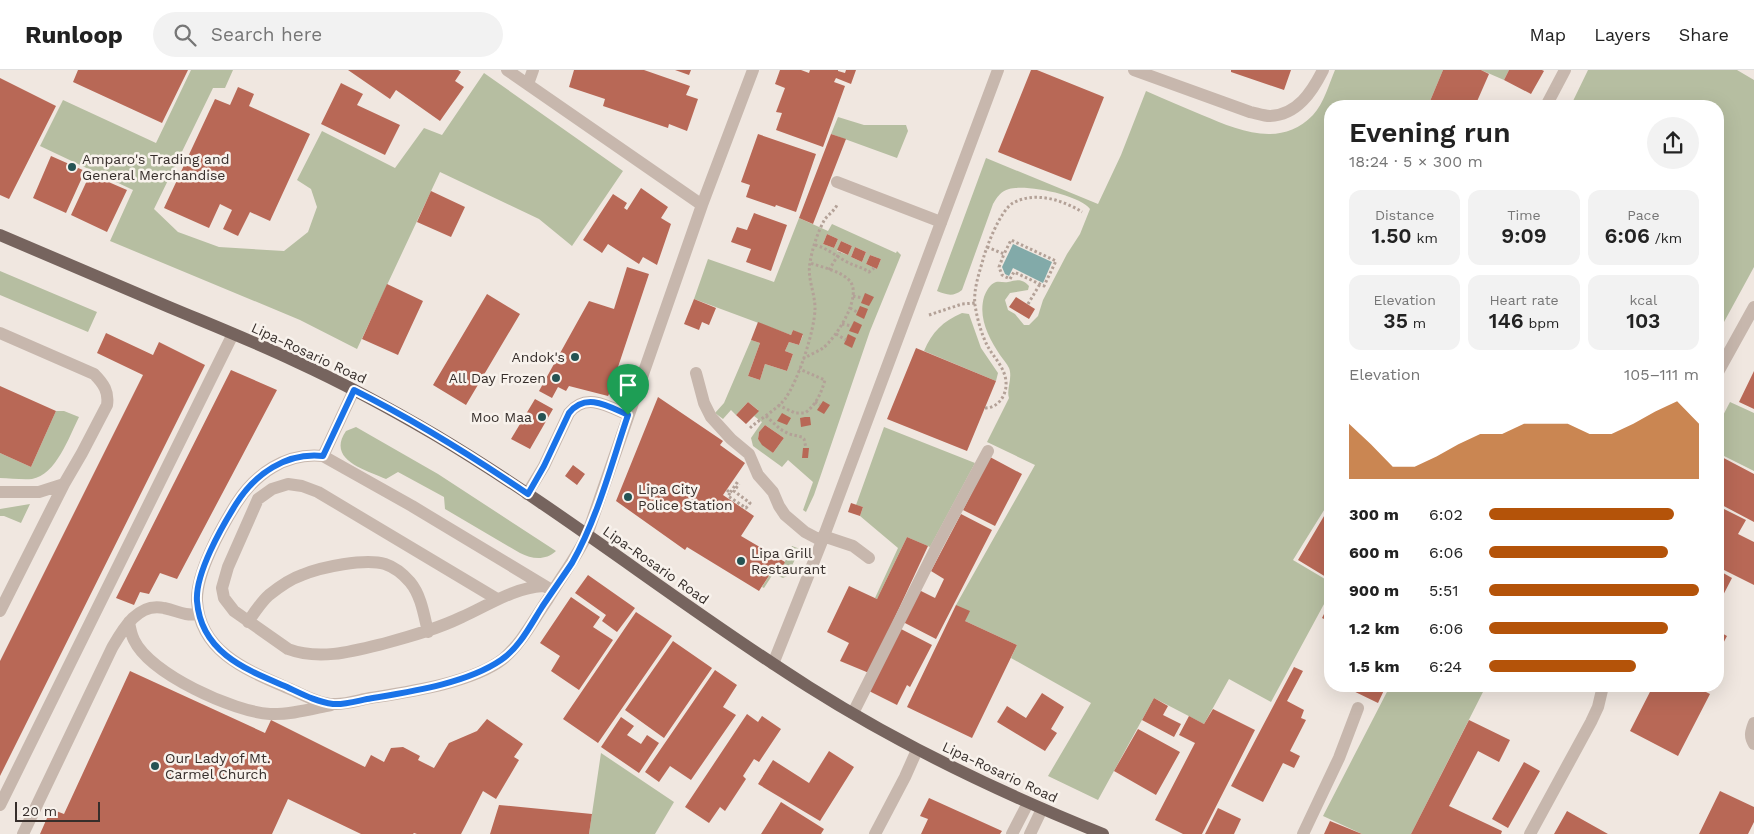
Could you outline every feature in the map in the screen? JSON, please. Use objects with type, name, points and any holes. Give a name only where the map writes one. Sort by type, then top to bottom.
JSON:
[{"type":"main road","name":"Lipa-Rosario Road","points":[[0,235],[294,360],[381,403],[492,470],[773,664],[853,713],[917,750],[1028,803],[1103,834]]},
{"type":"street","points":[[507,70],[702,205]]},
{"type":"street","points":[[528,84],[533,70]]},
{"type":"street","points":[[129,622],[134,640],[139,648],[162,670],[203,693],[256,713],[287,714],[427,687],[469,677],[502,660],[515,648],[548,588],[572,563],[587,534],[702,205],[754,70]]},
{"type":"street","points":[[773,664],[823,538],[998,70]]},
{"type":"street","points":[[1134,70],[1250,112],[1270,116],[1288,111],[1304,101],[1316,85],[1323,70]]},
{"type":"street","points":[[1549,100],[1565,70]]},
{"type":"street","points":[[842,184],[941,222]]},
{"type":"street","points":[[1724,361],[1754,307]]},
{"type":"street","points":[[0,333],[94,374],[102,382],[108,398],[107,405],[64,484],[0,611]]},
{"type":"street","points":[[0,805],[233,334]]},
{"type":"street","points":[[696,373],[704,403],[711,417],[723,431],[749,454],[758,475],[773,492],[785,515],[805,532],[853,546],[869,558]]},
{"type":"street","points":[[323,456],[354,390]]},
{"type":"street","points":[[528,494],[544,466],[569,413],[575,406],[583,402],[595,402],[628,415]]},
{"type":"street","points":[[853,713],[937,546],[988,450]]},
{"type":"street","points":[[335,704],[317,700],[238,664],[224,655],[205,630],[199,614],[197,599],[203,568],[230,514],[243,493],[259,476],[278,464],[298,456],[323,456],[412,506],[548,588]]},
{"type":"street","points":[[0,492],[39,492],[64,484]]},
{"type":"street","points":[[497,599],[318,492],[302,486],[288,484],[272,489],[258,499],[228,567],[222,588],[224,598],[234,611],[288,649],[312,654],[331,654],[353,651],[428,632],[519,590],[548,588]]},
{"type":"street","points":[[248,622],[268,596],[286,583],[315,570],[361,562],[385,564],[396,570],[410,582],[418,596],[428,632]]},
{"type":"street","points":[[23,834],[112,648],[129,622],[140,613],[152,608],[168,608],[182,614],[199,614]]},
{"type":"street","points":[[1530,834],[1591,722],[1598,707],[1602,692]]},
{"type":"street","points":[[1302,834],[1339,758],[1358,708]]},
{"type":"street","points":[[1754,723],[1750,733],[1754,744]]},
{"type":"street","points":[[875,834],[917,750]]},
{"type":"street","points":[[1012,834],[1028,803]]},
{"type":"street","points":[[1030,834],[1042,809]]},
{"type":"path","points":[[738,444],[744,434],[778,406],[794,383],[812,331],[815,308],[810,263],[826,218],[835,210],[842,184]]},
{"type":"path","points":[[985,408],[996,405],[1003,398],[1006,388],[1003,370],[987,346],[979,324],[975,303],[978,278],[987,247],[1002,214],[1012,203],[1025,199],[1051,198],[1082,212]]},
{"type":"path","points":[[1011,240],[1056,261],[1044,286],[1014,272],[1010,279],[1002,275],[999,266],[1004,254],[1011,240]]},
{"type":"path","points":[[815,245],[828,248],[838,257],[868,272],[874,268]]},
{"type":"path","points":[[987,247],[1004,254]]},
{"type":"path","points":[[830,270],[840,252]]},
{"type":"path","points":[[854,265],[858,260]]},
{"type":"path","points":[[802,359],[823,348],[836,334],[850,308],[853,296],[853,285],[849,280],[830,270],[810,263]]},
{"type":"path","points":[[1028,304],[1040,284]]},
{"type":"path","points":[[853,296],[863,298]]},
{"type":"path","points":[[907,313],[916,316],[928,315],[962,304],[975,303]]},
{"type":"path","points":[[850,308],[858,312]]},
{"type":"path","points":[[842,324],[852,326]]},
{"type":"path","points":[[836,334],[846,340]]},
{"type":"path","points":[[778,406],[788,414],[805,415],[821,394],[825,380],[798,369]]},
{"type":"path","points":[[815,402],[820,405]]},
{"type":"path","points":[[766,416],[780,429],[789,434],[802,437],[806,448]]},
{"type":"path","points":[[731,491],[750,503],[746,508],[728,496],[731,491]]},
{"type":"green space","points":[[191,70],[233,70],[225,88],[213,88],[154,209],[178,232],[219,247],[284,251],[308,232],[317,207],[311,189],[297,180],[322,131],[395,168],[424,128],[442,135],[484,73],[623,171],[572,246],[539,219],[440,172],[357,349],[300,320],[110,241],[133,190],[40,146],[63,100],[156,143]]},
{"type":"green space","points":[[1335,70],[1443,70],[1430,100],[1324,100],[1324,510],[1293,560],[1324,578],[1324,604],[1271,702],[1229,679],[1204,724],[1154,698],[1098,800],[1048,776],[1091,703],[1011,658],[1017,645],[965,621],[956,605],[1035,465],[987,442],[1009,398],[1010,372],[986,328],[982,313],[984,297],[988,288],[996,282],[1019,280],[1024,282],[1029,286],[1028,290],[1010,293],[1005,300],[1008,310],[1015,314],[1024,325],[1029,325],[1038,316],[1043,300],[1067,254],[1080,234],[1090,209],[1076,199],[1039,189],[1017,188],[1004,191],[993,204],[962,290],[950,295],[937,291],[986,158],[1098,204],[1121,155],[1146,91],[1244,131],[1273,134],[1287,131],[1300,125],[1313,115],[1323,99]]},
{"type":"green space","points":[[1481,70],[1509,70],[1504,80]]},
{"type":"green space","points":[[1588,70],[1737,70],[1754,80],[1754,267],[1724,322],[1724,100],[1573,100]]},
{"type":"green space","points":[[838,117],[864,125],[906,125],[908,131],[897,158],[831,134]]},
{"type":"green space","points":[[799,218],[828,231],[832,224],[896,253],[897,251],[901,255],[870,331],[814,495],[806,512],[803,510],[813,482],[788,460],[782,467],[753,446],[751,438],[762,422],[754,416],[758,410],[748,402],[736,415],[731,410],[723,419],[715,413],[724,403],[751,340],[760,343],[748,376],[760,380],[765,364],[787,371],[793,354],[785,351],[789,342],[799,345],[803,335],[793,330],[791,335],[694,299],[708,259],[774,282]],"holes":[[[827,234],[838,239],[834,248],[823,244]],[[841,241],[852,246],[848,255],[837,251]],[[855,247],[866,252],[862,262],[851,257]],[[870,255],[881,259],[877,269],[866,264]],[[765,425],[784,438],[773,453],[758,439],[759,432]]]},
{"type":"green space","points":[[0,271],[97,312],[88,332],[0,295]]},
{"type":"green space","points":[[962,313],[969,314],[981,348],[998,373],[996,381],[924,351],[939,328]]},
{"type":"green space","points":[[1730,402],[1754,413],[1754,471],[1724,456],[1724,414]]},
{"type":"green space","points":[[56,411],[64,411],[79,417],[55,463],[41,476],[32,479],[0,478],[0,453],[31,467]]},
{"type":"green space","points":[[356,427],[438,474],[556,551],[543,558],[534,558],[520,553],[445,509],[444,497],[398,472],[386,479],[359,468],[345,457],[341,449],[341,441],[346,431]]},
{"type":"green space","points":[[884,427],[975,463],[930,547],[907,537],[877,599],[875,598],[898,548],[860,516],[863,507],[856,505]]},
{"type":"green space","points":[[30,504],[21,523],[0,516],[0,509]]},
{"type":"green space","points":[[792,546],[800,549],[787,576],[783,578],[773,574],[764,588],[762,587],[776,565],[782,568]]},
{"type":"green space","points":[[1387,692],[1483,692],[1411,834],[1362,834],[1323,816]]},
{"type":"green space","points":[[601,753],[674,802],[655,834],[589,834]]},
{"type":"water","points":[[1013,244],[1052,262],[1043,283],[1013,268],[1009,276],[1005,274],[1002,267]]},
{"type":"building","points":[[78,70],[188,70],[162,123],[73,82]]},
{"type":"building","points":[[348,70],[458,70],[461,72],[455,81],[464,87],[440,121],[396,90],[390,99]]},
{"type":"building","points":[[574,70],[644,70],[690,86],[686,95],[698,99],[687,131],[669,124],[668,128],[603,106],[605,99],[569,87]]},
{"type":"building","points":[[675,70],[691,70],[689,75]]},
{"type":"building","points":[[780,70],[801,70],[809,73],[810,70],[838,70],[845,73],[846,70],[856,70],[851,84],[836,78],[834,82],[845,86],[823,147],[776,130],[782,113],[776,112],[785,88],[775,84]]},
{"type":"building","points":[[1031,70],[1037,70],[1104,97],[1071,181],[998,152]]},
{"type":"building","points":[[1231,70],[1291,70],[1284,90],[1231,72]]},
{"type":"building","points":[[1443,70],[1481,70],[1489,74],[1478,100],[1430,100]]},
{"type":"building","points":[[1509,70],[1544,71],[1531,94],[1504,80]]},
{"type":"building","points":[[0,78],[56,106],[9,199],[0,195]]},
{"type":"building","points":[[341,83],[363,94],[357,105],[400,125],[385,155],[321,124]]},
{"type":"building","points":[[238,87],[254,94],[249,106],[310,134],[270,221],[250,212],[238,236],[223,229],[232,210],[220,204],[209,228],[164,208],[215,99],[230,105]]},
{"type":"building","points":[[758,134],[816,154],[796,212],[746,197],[750,185],[741,182]]},
{"type":"building","points":[[831,134],[846,139],[813,224],[799,218]]},
{"type":"building","points":[[51,156],[85,171],[66,213],[33,198]]},
{"type":"building","points":[[90,174],[127,190],[107,232],[71,215]]},
{"type":"building","points":[[641,188],[668,207],[661,218],[671,224],[657,265],[643,257],[639,264],[608,244],[602,253],[583,240],[613,194],[627,203],[624,208],[627,210]]},
{"type":"building","points":[[431,191],[465,207],[451,237],[417,222]]},
{"type":"building","points":[[754,213],[787,225],[771,271],[746,262],[751,249],[731,242],[737,227],[747,230]]},
{"type":"building","points":[[827,234],[838,239],[834,248],[823,244]]},
{"type":"building","points":[[841,241],[852,246],[848,255],[837,250]]},
{"type":"building","points":[[855,247],[866,252],[862,262],[851,257]]},
{"type":"building","points":[[870,255],[881,259],[877,269],[866,264]]},
{"type":"building","points":[[627,267],[649,274],[613,382],[621,385],[617,395],[610,392],[608,396],[569,386],[566,391],[558,387],[552,398],[539,391],[589,301],[614,309]]},
{"type":"building","points":[[387,284],[423,301],[398,355],[362,339]]},
{"type":"building","points":[[865,293],[874,297],[869,306],[861,303]]},
{"type":"building","points":[[487,294],[520,314],[466,405],[433,385]]},
{"type":"building","points":[[1016,297],[1035,309],[1029,319],[1009,307]]},
{"type":"building","points":[[694,299],[716,308],[709,325],[702,322],[699,330],[684,324]]},
{"type":"building","points":[[860,306],[868,309],[864,319],[856,315]]},
{"type":"building","points":[[854,321],[862,325],[858,334],[849,331]]},
{"type":"building","points":[[758,322],[791,335],[793,330],[803,334],[799,345],[789,342],[785,351],[793,354],[787,371],[765,364],[760,380],[748,376],[760,343],[751,340]]},
{"type":"building","points":[[106,333],[153,355],[159,342],[205,365],[0,776],[0,661],[143,375],[97,353]]},
{"type":"building","points":[[848,334],[856,338],[852,348],[844,344]]},
{"type":"building","points":[[916,348],[996,381],[967,451],[887,419]]},
{"type":"building","points":[[231,370],[277,390],[177,579],[160,573],[149,594],[140,592],[134,605],[116,598]]},
{"type":"building","points":[[1754,371],[1754,409],[1739,402]]},
{"type":"building","points":[[0,386],[56,411],[31,467],[0,453]]},
{"type":"building","points":[[658,397],[723,441],[720,445],[745,463],[723,495],[754,516],[741,536],[785,562],[782,568],[776,565],[759,591],[687,547],[685,550],[616,501]]},
{"type":"building","points":[[535,399],[553,409],[530,449],[511,439]]},
{"type":"building","points":[[823,401],[830,405],[824,414],[817,410]]},
{"type":"building","points":[[748,402],[759,411],[746,424],[736,415]]},
{"type":"building","points":[[782,413],[791,418],[787,425],[777,421]]},
{"type":"building","points":[[810,417],[811,425],[801,427],[800,418]]},
{"type":"building","points":[[765,425],[784,438],[773,453],[762,445],[758,439],[759,432]]},
{"type":"building","points":[[803,448],[809,448],[808,458],[802,458]]},
{"type":"building","points":[[990,457],[1022,474],[995,526],[963,510]]},
{"type":"building","points":[[1724,458],[1754,474],[1754,522],[1724,506]]},
{"type":"building","points":[[573,465],[585,474],[577,485],[565,476]]},
{"type":"building","points":[[851,503],[863,507],[860,516],[848,512]]},
{"type":"building","points":[[1724,509],[1746,520],[1738,534],[1754,542],[1754,585],[1724,570]]},
{"type":"building","points":[[961,514],[992,530],[936,639],[903,622],[919,590],[935,598],[944,579],[931,571]]},
{"type":"building","points":[[1324,516],[1324,576],[1298,560]]},
{"type":"building","points":[[907,537],[928,546],[869,673],[840,661],[849,643],[827,632],[849,586],[877,599]]},
{"type":"building","points":[[1724,573],[1732,578],[1724,593]]},
{"type":"building","points":[[588,575],[635,608],[617,632],[602,621],[606,615],[575,593]]},
{"type":"building","points":[[571,597],[600,617],[593,627],[613,640],[579,690],[551,671],[560,656],[540,643]]},
{"type":"building","points":[[956,605],[970,611],[965,621],[1017,645],[972,738],[907,707]]},
{"type":"building","points":[[636,612],[672,636],[598,743],[563,719]]},
{"type":"building","points":[[901,629],[932,645],[910,687],[907,685],[897,705],[869,691]]},
{"type":"building","points":[[673,641],[712,668],[664,738],[625,710]]},
{"type":"building","points":[[1294,667],[1303,671],[1287,701],[1304,710],[1301,718],[1306,720],[1290,751],[1300,756],[1294,768],[1283,763],[1263,802],[1231,786]]},
{"type":"building","points":[[715,670],[737,685],[723,707],[736,715],[691,780],[670,766],[659,782],[645,772]]},
{"type":"building","points":[[130,671],[265,733],[271,720],[365,767],[371,755],[384,762],[391,748],[403,747],[420,756],[418,760],[434,768],[449,743],[477,731],[487,719],[523,744],[514,757],[519,760],[496,799],[483,791],[461,834],[361,834],[288,799],[272,834],[40,834],[51,809],[64,814]]},
{"type":"building","points":[[1355,692],[1383,692],[1378,703]]},
{"type":"building","points":[[1650,692],[1706,692],[1710,694],[1678,756],[1630,731]]},
{"type":"building","points":[[1042,693],[1064,707],[1051,729],[1057,733],[1045,751],[997,722],[1007,706],[1026,718]]},
{"type":"building","points":[[1154,698],[1168,706],[1163,715],[1181,724],[1174,737],[1142,720]]},
{"type":"building","points":[[1213,709],[1255,730],[1202,834],[1183,834],[1155,820],[1195,743],[1179,735],[1189,716],[1204,724]]},
{"type":"building","points":[[747,714],[758,722],[762,716],[781,729],[759,762],[754,759],[743,776],[746,779],[725,811],[720,807],[709,823],[685,807]]},
{"type":"building","points":[[621,717],[634,726],[627,735],[641,744],[647,735],[659,743],[639,773],[601,747]]},
{"type":"building","points":[[1469,720],[1510,740],[1499,762],[1478,751],[1449,806],[1502,831],[1501,834],[1411,834]]},
{"type":"building","points":[[1138,729],[1180,752],[1156,795],[1114,771]]},
{"type":"building","points":[[829,751],[854,767],[820,821],[758,784],[773,760],[809,783]]},
{"type":"building","points":[[1524,762],[1540,771],[1508,828],[1492,819]]},
{"type":"building","points":[[1720,791],[1754,807],[1754,822],[1748,834],[1699,834]]},
{"type":"building","points":[[929,798],[1002,831],[1000,834],[921,834],[928,819],[920,816]]},
{"type":"building","points":[[781,802],[824,829],[821,834],[761,834]]},
{"type":"building","points":[[499,805],[592,814],[589,834],[490,834]]},
{"type":"building","points":[[1218,808],[1241,819],[1234,834],[1205,834]]},
{"type":"building","points":[[1567,811],[1608,834],[1554,834]]},
{"type":"building","points":[[1330,821],[1362,834],[1324,834]]},
{"type":"place","name":"Amparo's Trading and General Merchandise","points":[[72,167]]},
{"type":"place","name":"Andok's","points":[[575,357]]},
{"type":"place","name":"All Day Frozen","points":[[556,378]]},
{"type":"place","name":"Moo Maa","points":[[542,417]]},
{"type":"place","name":"Lipa City Police Station","points":[[628,497]]},
{"type":"place","name":"Lipa Grill Restaurant","points":[[741,561]]},
{"type":"place","name":"Our Lady of Mt. Carmel Church","points":[[155,766]]},
{"type":"route","points":[[354,390],[381,403],[437,436],[528,494],[544,466],[569,413],[575,406],[583,402],[595,402],[628,415],[593,522],[580,549],[515,648],[502,660],[488,668],[469,677],[427,687],[335,704],[317,700],[253,673],[224,655],[205,630],[199,614],[197,599],[203,568],[230,514],[243,493],[259,476],[278,464],[298,456],[323,456],[354,390]]}]
